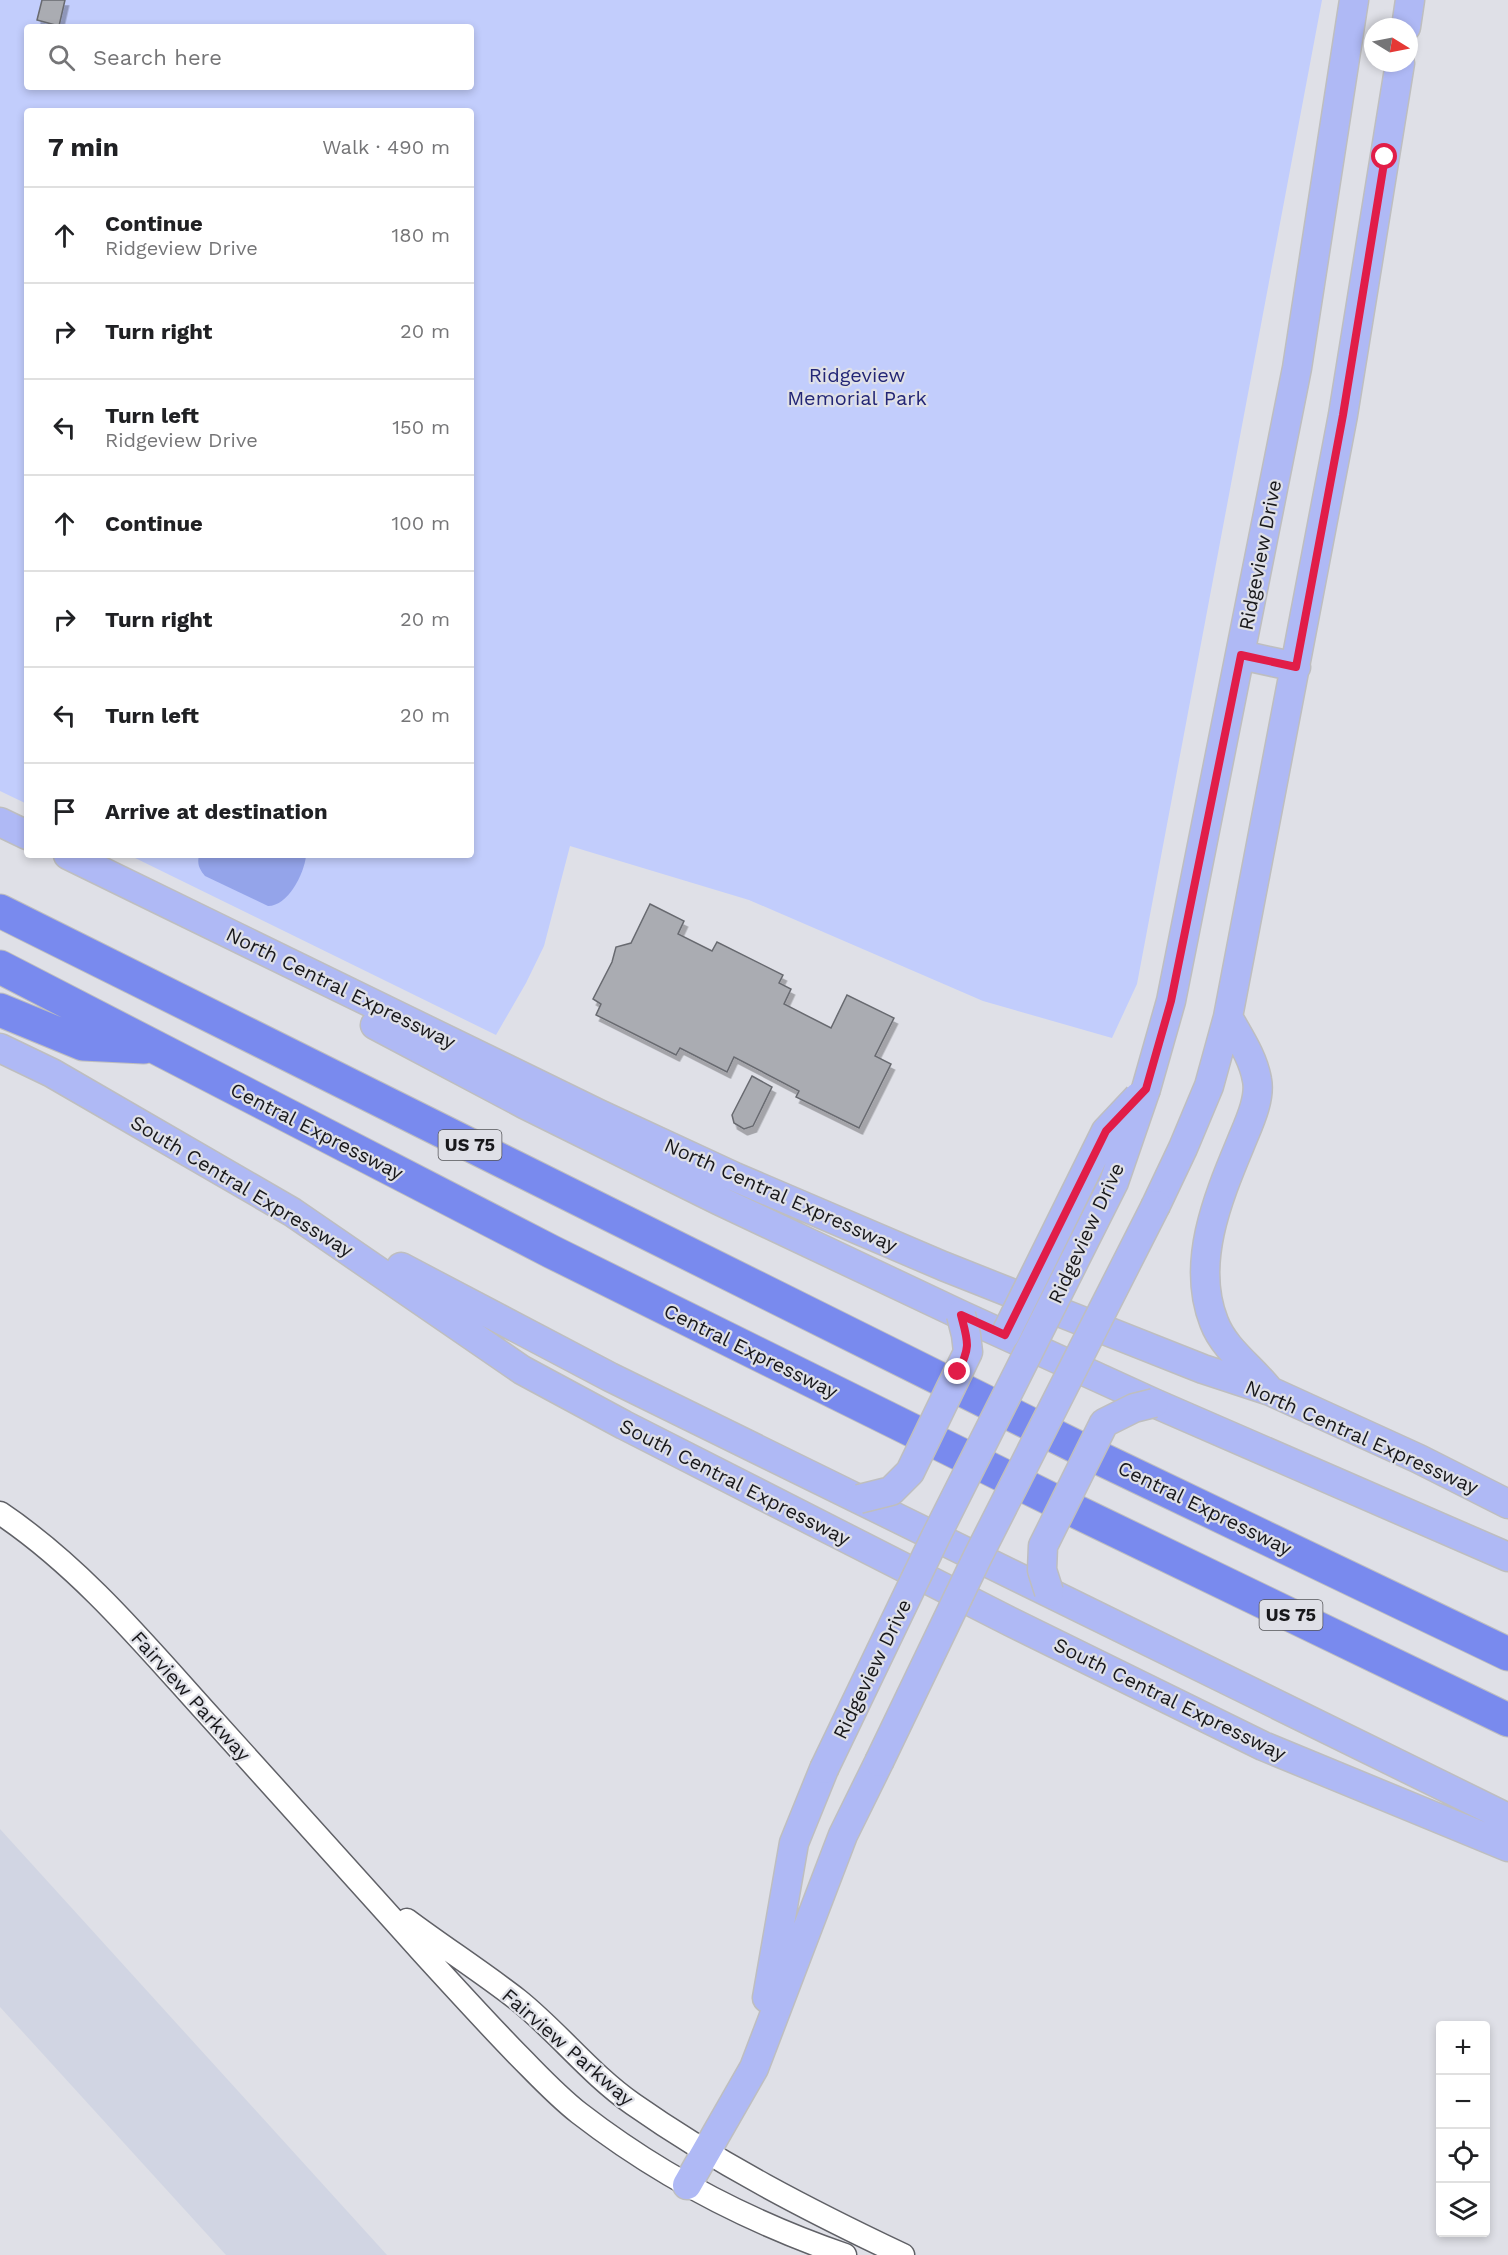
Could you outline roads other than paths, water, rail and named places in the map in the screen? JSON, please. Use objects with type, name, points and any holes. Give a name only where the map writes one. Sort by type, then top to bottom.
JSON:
[{"type":"highway","name":"Central Expressway","points":[[0,911],[1097,1457],[1508,1654]]},
{"type":"highway","name":"Central Expressway","points":[[0,967],[562,1258],[1084,1515],[1508,1720]]},
{"type":"highway","points":[[0,1010],[83,1044],[157,1048]]},
{"type":"main road","name":"Ridgeview Drive","points":[[754,2068],[794,1843],[824,1768],[935,1538],[1114,1182],[1146,1089],[1171,1001],[1297,368],[1354,0]]},
{"type":"main road","points":[[1407,18],[1410,0]]},
{"type":"main road","name":"Ridgeview Drive","points":[[687,2185],[754,2068],[843,1835],[977,1558],[1183,1148],[1209,1086],[1228,1017],[1296,667],[1343,415],[1399,72]]},
{"type":"main road","points":[[1241,655],[1296,667]]},
{"type":"main road","points":[[0,822],[24,834]]},
{"type":"main road","name":"North Central Expressway","points":[[74,858],[599,1114],[735,1177],[954,1270],[1203,1369],[1270,1391],[1508,1504]]},
{"type":"main road","points":[[204,922],[278,974],[524,1104],[718,1200],[1154,1403],[1508,1557]]},
{"type":"main road","points":[[1228,1017],[1248,1053],[1257,1081],[1253,1114],[1228,1175],[1204,1258],[1205,1293],[1214,1324],[1233,1351],[1256,1373],[1270,1391]]},
{"type":"main road","name":"South Central Expressway","points":[[0,1048],[52,1072],[292,1212],[522,1370],[624,1425],[1011,1622],[1263,1746],[1508,1847]]},
{"type":"main road","points":[[1005,1335],[1106,1131],[1146,1089]]},
{"type":"main road","points":[[292,1212],[610,1377],[1508,1818]]},
{"type":"main road","points":[[860,1499],[891,1491],[910,1472],[968,1352],[961,1315]]},
{"type":"main road","points":[[1049,1592],[1042,1570],[1043,1546],[1104,1423],[1134,1408],[1154,1403]]},
{"type":"street","name":"Fairview Parkway","points":[[0,1513],[53,1555],[129,1627],[478,2013],[544,2082],[577,2111],[612,2137],[687,2185],[800,2240],[845,2255]]},
{"type":"street","name":"Fairview Parkway","points":[[369,1893],[519,2000],[591,2070],[632,2103],[706,2152],[770,2188],[903,2255]]},
{"type":"park label","name":"Ridgeview Memorial Park","points":[[857,386]]}]
